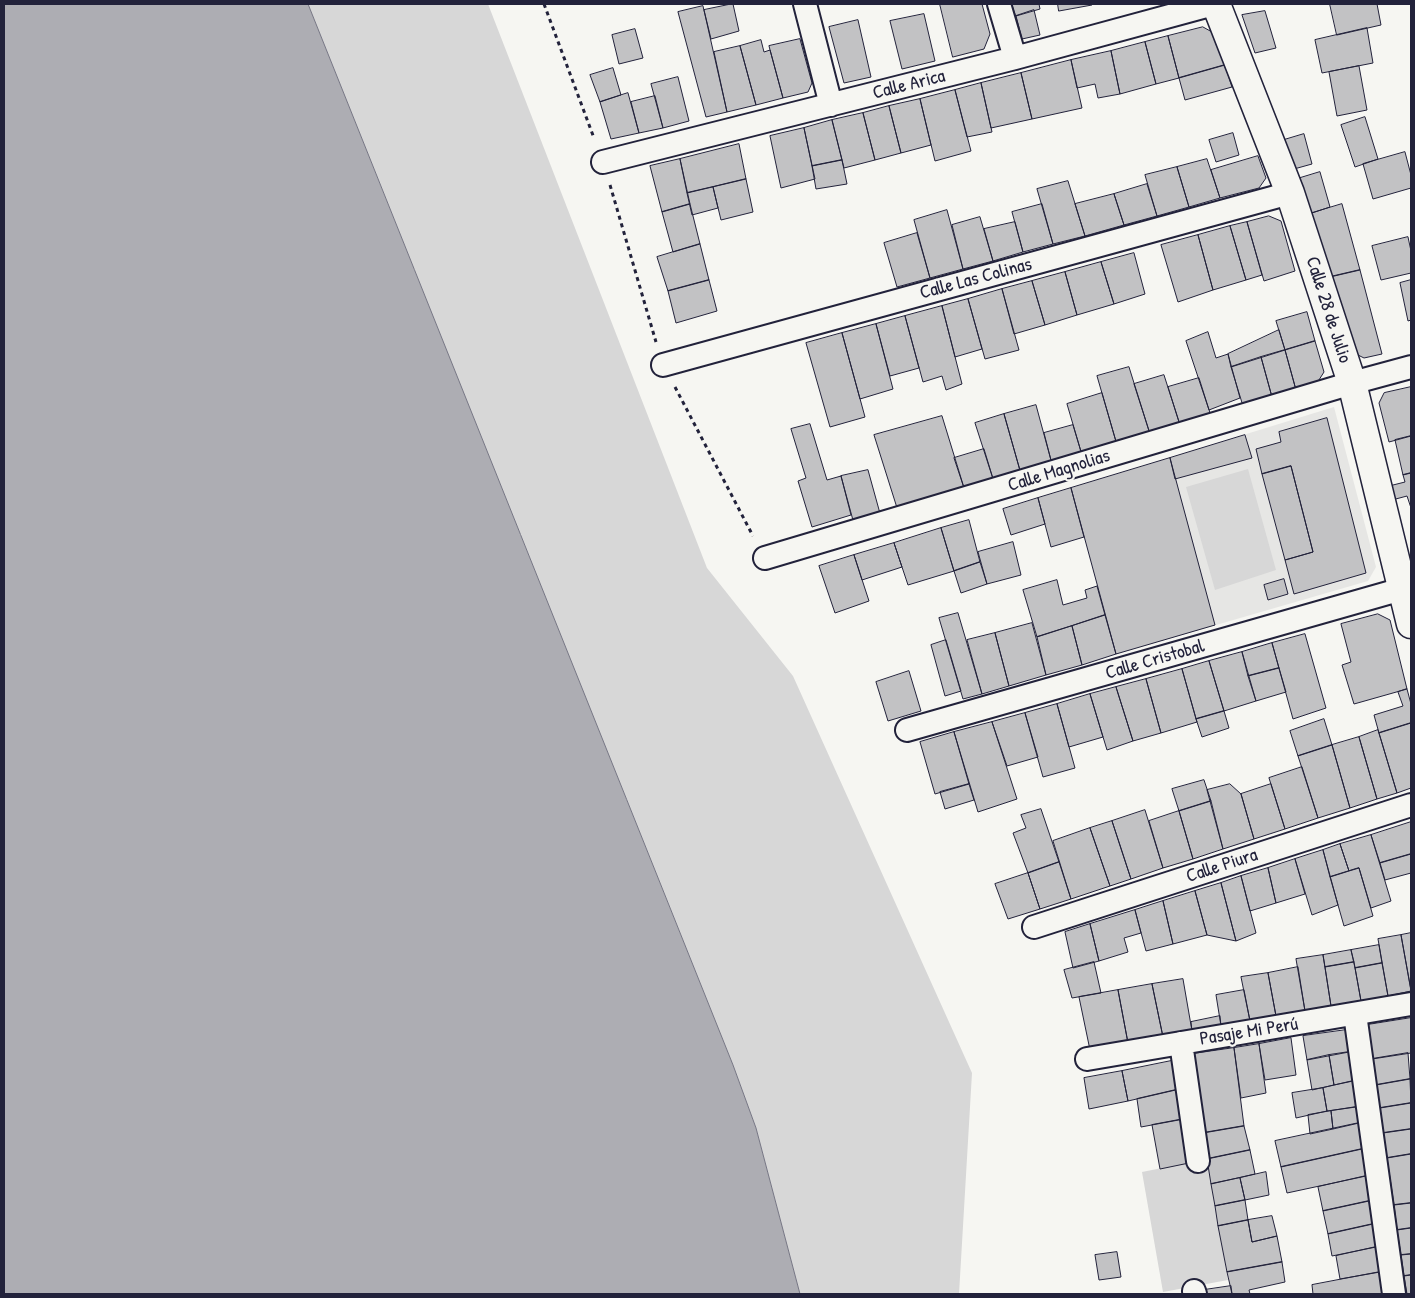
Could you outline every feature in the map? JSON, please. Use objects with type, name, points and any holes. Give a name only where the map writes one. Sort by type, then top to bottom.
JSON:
[{"type":"street","points":[[805,4],[831,105]]},
{"type":"street","points":[[999,4],[1015,58]]},
{"type":"street","name":"Calle Arica","points":[[603,162],[1015,58],[1215,4]]},
{"type":"street","name":"Calle 28 de Julio","points":[[1215,4],[1290,194],[1352,383],[1411,624]]},
{"type":"street","name":"Calle Las Colinas","points":[[663,365],[1290,194]]},
{"type":"street","name":"Calle Magnolias","points":[[766,558],[1411,367]]},
{"type":"street","name":"Calle Cristobal","points":[[907,730],[1402,589]]},
{"type":"street","name":"Calle Piura","points":[[1034,927],[1411,805]]},
{"type":"street","name":"Pasaje Mi Perú","points":[[1087,1059],[1411,1004]]},
{"type":"street","points":[[1355,1014],[1394,1294]]},
{"type":"street","points":[[1181,1043],[1198,1161]]},
{"type":"path","points":[[544,4],[603,162]]},
{"type":"shaded area","points":[[4,4],[308,4],[733,1065],[756,1128],[800,1294],[4,1294]]},
{"type":"shaded area","points":[[308,4],[488,4],[707,568],[793,676],[972,1073],[959,1294],[800,1294],[756,1128],[733,1065]]},
{"type":"shaded area","points":[[1334,407],[1376,567],[1368,581],[1116,654],[1071,488]]},
{"type":"shaded area","points":[[1248,469],[1276,570],[1215,590],[1186,487]]},
{"type":"shaded area","points":[[1207,1159],[1228,1280],[1163,1292],[1142,1172]]},
{"type":"building","points":[[733,4],[739,31],[711,39],[704,10]]},
{"type":"building","points":[[940,4],[982,4],[990,34],[984,49],[953,57]]},
{"type":"building","points":[[1012,4],[1039,4],[1040,9],[1016,16]]},
{"type":"building","points":[[1058,4],[1092,4],[1092,5],[1059,11]]},
{"type":"building","points":[[1330,4],[1377,4],[1381,25],[1337,35]]},
{"type":"building","points":[[703,6],[727,112],[706,117],[678,12]]},
{"type":"building","points":[[1034,10],[1040,35],[1022,39],[1016,16]]},
{"type":"building","points":[[1265,11],[1276,48],[1255,53],[1242,15]]},
{"type":"building","points":[[924,14],[935,61],[902,69],[890,21]]},
{"type":"building","points":[[858,20],[871,77],[844,83],[829,27]]},
{"type":"building","points":[[1203,27],[1212,32],[1225,65],[1179,78],[1168,36]]},
{"type":"building","points":[[1367,28],[1373,63],[1322,73],[1315,40]]},
{"type":"building","points":[[635,29],[643,58],[619,64],[612,35]]},
{"type":"building","points":[[1168,36],[1179,78],[1156,84],[1145,42]]},
{"type":"building","points":[[800,39],[812,83],[808,92],[783,98],[769,46]]},
{"type":"building","points":[[761,40],[764,52],[770,50],[783,98],[756,105],[740,46]]},
{"type":"building","points":[[1145,42],[1156,84],[1120,94],[1111,51]]},
{"type":"building","points":[[740,46],[756,105],[727,112],[714,52]]},
{"type":"building","points":[[1111,51],[1120,94],[1098,98],[1095,84],[1077,88],[1071,60]]},
{"type":"building","points":[[1071,60],[1082,108],[1032,119],[1021,73]]},
{"type":"building","points":[[1225,65],[1232,87],[1185,100],[1179,78]]},
{"type":"building","points":[[1359,66],[1367,110],[1337,116],[1329,72]]},
{"type":"building","points":[[613,68],[621,95],[600,102],[590,75]]},
{"type":"building","points":[[1021,73],[1032,119],[991,128],[981,83]]},
{"type":"building","points":[[678,77],[689,121],[663,128],[651,84]]},
{"type":"building","points":[[981,83],[992,132],[967,137],[955,90]]},
{"type":"building","points":[[955,90],[971,151],[935,161],[920,99]]},
{"type":"building","points":[[628,93],[639,133],[611,139],[600,102]]},
{"type":"building","points":[[655,96],[663,128],[639,133],[631,102]]},
{"type":"building","points":[[920,99],[931,145],[901,153],[889,106]]},
{"type":"building","points":[[889,106],[901,153],[875,160],[863,113]]},
{"type":"building","points":[[863,113],[875,160],[844,168],[832,120]]},
{"type":"building","points":[[1365,117],[1378,159],[1355,167],[1341,125]]},
{"type":"building","points":[[832,120],[842,160],[812,166],[804,128]]},
{"type":"building","points":[[804,128],[815,179],[781,188],[770,136]]},
{"type":"building","points":[[1233,133],[1239,155],[1216,162],[1209,140]]},
{"type":"building","points":[[1304,134],[1312,164],[1294,169],[1284,140]]},
{"type":"building","points":[[739,144],[746,179],[687,193],[680,159]]},
{"type":"building","points":[[1405,152],[1411,175],[1411,188],[1373,199],[1363,164]]},
{"type":"building","points":[[1258,156],[1266,178],[1259,188],[1220,198],[1211,170]]},
{"type":"building","points":[[680,159],[690,204],[662,212],[650,166]]},
{"type":"building","points":[[1207,159],[1220,198],[1189,207],[1177,167]]},
{"type":"building","points":[[842,160],[847,184],[816,189],[812,166]]},
{"type":"building","points":[[1177,167],[1189,207],[1157,216],[1145,175]]},
{"type":"building","points":[[1320,172],[1330,207],[1309,214],[1297,179]]},
{"type":"building","points":[[746,179],[753,212],[721,220],[713,187]]},
{"type":"building","points":[[1068,181],[1085,236],[1053,244],[1037,189]]},
{"type":"building","points":[[1147,184],[1157,216],[1124,225],[1114,194]]},
{"type":"building","points":[[713,187],[718,208],[692,215],[687,193]]},
{"type":"building","points":[[1114,194],[1124,225],[1085,236],[1075,204]]},
{"type":"building","points":[[690,204],[700,244],[673,252],[662,212]]},
{"type":"building","points":[[1042,204],[1053,244],[1023,252],[1012,212]]},
{"type":"building","points":[[1342,204],[1360,270],[1330,277],[1309,214]]},
{"type":"building","points":[[947,210],[963,269],[930,278],[914,220]]},
{"type":"building","points":[[1269,216],[1281,221],[1295,271],[1264,281],[1247,222]]},
{"type":"building","points":[[980,217],[993,261],[963,269],[952,225]]},
{"type":"building","points":[[1015,222],[1023,252],[993,261],[984,229]]},
{"type":"building","points":[[1247,222],[1262,275],[1246,280],[1230,226]]},
{"type":"building","points":[[1230,226],[1246,280],[1213,290],[1198,235]]},
{"type":"building","points":[[917,233],[930,278],[897,287],[884,243]]},
{"type":"building","points":[[1198,235],[1213,290],[1178,302],[1161,245]]},
{"type":"building","points":[[1408,237],[1411,251],[1411,273],[1381,280],[1372,246]]},
{"type":"building","points":[[700,244],[709,280],[668,291],[657,257]]},
{"type":"building","points":[[1134,253],[1145,294],[1114,304],[1101,262]]},
{"type":"building","points":[[1101,262],[1114,304],[1077,315],[1065,272]]},
{"type":"building","points":[[1360,270],[1382,354],[1364,358],[1356,354],[1330,277]]},
{"type":"building","points":[[1065,272],[1077,315],[1045,325],[1032,281]]},
{"type":"building","points":[[709,280],[717,311],[676,323],[668,291]]},
{"type":"building","points":[[1411,280],[1411,320],[1408,321],[1400,283]]},
{"type":"building","points":[[1032,281],[1045,325],[1014,334],[1002,289]]},
{"type":"building","points":[[1002,289],[1019,350],[985,359],[968,299]]},
{"type":"building","points":[[968,299],[982,349],[955,357],[942,306]]},
{"type":"building","points":[[942,306],[962,384],[946,390],[942,376],[923,382],[905,316]]},
{"type":"building","points":[[1307,312],[1315,341],[1285,350],[1276,321]]},
{"type":"building","points":[[905,316],[919,368],[890,376],[876,324]]},
{"type":"building","points":[[876,324],[893,389],[860,399],[842,333]]},
{"type":"building","points":[[1279,330],[1285,350],[1231,367],[1228,354]]},
{"type":"building","points":[[1208,332],[1216,358],[1228,354],[1240,398],[1209,410],[1186,341]]},
{"type":"building","points":[[842,333],[865,417],[830,427],[806,343]]},
{"type":"building","points":[[1315,341],[1324,372],[1317,383],[1296,390],[1285,350]]},
{"type":"building","points":[[1285,350],[1296,390],[1272,397],[1261,357]]},
{"type":"building","points":[[1261,357],[1272,397],[1243,406],[1231,367]]},
{"type":"building","points":[[1129,367],[1150,434],[1117,445],[1097,376]]},
{"type":"building","points":[[1164,375],[1180,425],[1150,434],[1134,384]]},
{"type":"building","points":[[1199,378],[1211,416],[1180,425],[1168,387]]},
{"type":"building","points":[[1411,387],[1411,436],[1389,442],[1379,403],[1384,393]]},
{"type":"building","points":[[1102,393],[1117,445],[1082,455],[1067,404]]},
{"type":"building","points":[[1036,405],[1052,464],[1021,474],[1004,414]]},
{"type":"building","points":[[1004,414],[1021,474],[994,482],[975,423]]},
{"type":"building","points":[[942,416],[965,491],[898,511],[874,435]]},
{"type":"building","points":[[1327,418],[1366,573],[1294,594],[1285,560],[1313,552],[1291,466],[1262,474],[1256,449],[1281,442],[1279,432]]},
{"type":"building","points":[[810,424],[827,480],[841,476],[851,515],[812,527],[798,481],[806,478],[791,429]]},
{"type":"building","points":[[1073,425],[1082,455],[1052,464],[1044,433]]},
{"type":"building","points":[[1245,435],[1252,458],[1175,479],[1170,458]]},
{"type":"building","points":[[1411,436],[1411,473],[1403,475],[1395,440]]},
{"type":"building","points":[[984,449],[994,482],[965,491],[954,458]]},
{"type":"building","points":[[1170,458],[1215,625],[1116,654],[1071,488]]},
{"type":"building","points":[[1291,466],[1313,552],[1285,560],[1262,474]]},
{"type":"building","points":[[868,470],[881,517],[854,524],[841,476]]},
{"type":"building","points":[[1411,473],[1411,508],[1407,496],[1392,500],[1389,486],[1405,482],[1403,475]]},
{"type":"building","points":[[1071,488],[1084,537],[1051,547],[1038,498]]},
{"type":"building","points":[[1038,498],[1045,524],[1011,535],[1003,509]]},
{"type":"building","points":[[969,520],[980,562],[954,571],[941,528]]},
{"type":"building","points":[[941,528],[954,571],[908,585],[894,543]]},
{"type":"building","points":[[1013,542],[1021,575],[987,584],[978,552]]},
{"type":"building","points":[[894,543],[902,567],[862,580],[854,555]]},
{"type":"building","points":[[854,555],[869,601],[835,613],[819,566]]},
{"type":"building","points":[[980,562],[987,584],[961,593],[954,571]]},
{"type":"building","points":[[1284,579],[1288,594],[1268,600],[1264,585]]},
{"type":"building","points":[[1057,580],[1063,605],[1087,598],[1085,590],[1097,586],[1105,615],[1037,637],[1023,590]]},
{"type":"building","points":[[958,613],[982,694],[963,699],[939,618]]},
{"type":"building","points":[[1378,614],[1390,620],[1407,689],[1354,704],[1342,665],[1351,662],[1341,624]]},
{"type":"building","points":[[1105,615],[1116,654],[1082,665],[1072,626]]},
{"type":"building","points":[[1032,623],[1046,675],[1009,686],[995,633]]},
{"type":"building","points":[[1072,626],[1082,665],[1046,675],[1037,637]]},
{"type":"building","points":[[995,633],[1009,686],[982,694],[967,640]]},
{"type":"building","points":[[1305,634],[1326,708],[1293,719],[1272,643]]},
{"type":"building","points":[[946,640],[961,691],[945,696],[931,645]]},
{"type":"building","points":[[1272,643],[1279,668],[1248,676],[1242,652]]},
{"type":"building","points":[[1242,652],[1256,701],[1224,711],[1209,661]]},
{"type":"building","points":[[1209,661],[1224,711],[1196,719],[1182,669]]},
{"type":"building","points":[[1279,668],[1286,692],[1256,701],[1248,676]]},
{"type":"building","points":[[1182,669],[1197,722],[1161,733],[1146,679]]},
{"type":"building","points":[[909,671],[921,711],[888,721],[876,682]]},
{"type":"building","points":[[1146,679],[1161,733],[1133,741],[1116,687]]},
{"type":"building","points":[[1116,687],[1133,741],[1107,750],[1090,694]]},
{"type":"building","points":[[1407,689],[1411,704],[1411,723],[1379,733],[1374,715],[1403,706],[1398,692]]},
{"type":"building","points":[[1090,694],[1103,737],[1069,747],[1057,704]]},
{"type":"building","points":[[1057,704],[1075,768],[1043,777],[1025,713]]},
{"type":"building","points":[[1224,711],[1229,728],[1202,737],[1196,719]]},
{"type":"building","points":[[1025,713],[1038,757],[1007,766],[992,722]]},
{"type":"building","points":[[1324,719],[1332,745],[1298,756],[1290,731]]},
{"type":"building","points":[[992,722],[1017,799],[978,812],[954,732]]},
{"type":"building","points":[[1411,723],[1411,788],[1397,793],[1379,733]]},
{"type":"building","points":[[1378,730],[1397,793],[1377,799],[1359,737]]},
{"type":"building","points":[[954,732],[969,784],[935,794],[920,742]]},
{"type":"building","points":[[1359,737],[1377,799],[1350,808],[1332,745]]},
{"type":"building","points":[[1332,745],[1350,808],[1318,818],[1298,756]]},
{"type":"building","points":[[1302,767],[1318,818],[1285,829],[1269,778]]},
{"type":"building","points":[[1204,780],[1211,801],[1179,811],[1172,789]]},
{"type":"building","points":[[969,784],[974,800],[945,809],[940,792]]},
{"type":"building","points":[[1230,784],[1241,794],[1254,839],[1223,849],[1207,790]]},
{"type":"building","points":[[1271,784],[1285,829],[1254,839],[1241,794]]},
{"type":"building","points":[[1211,801],[1223,849],[1193,859],[1179,811]]},
{"type":"building","points":[[1041,809],[1059,862],[1028,873],[1013,833],[1026,828],[1021,815]]},
{"type":"building","points":[[1145,810],[1163,868],[1131,879],[1112,821]]},
{"type":"building","points":[[1179,811],[1193,859],[1163,868],[1149,821]]},
{"type":"building","points":[[1112,821],[1131,879],[1110,886],[1090,828]]},
{"type":"building","points":[[1411,822],[1411,854],[1380,863],[1371,835]]},
{"type":"building","points":[[1090,828],[1110,886],[1071,899],[1053,841]]},
{"type":"building","points":[[1371,835],[1391,901],[1371,908],[1359,868],[1349,871],[1340,844]]},
{"type":"building","points":[[1340,844],[1349,871],[1330,877],[1323,850]]},
{"type":"building","points":[[1323,850],[1338,905],[1312,915],[1295,859]]},
{"type":"building","points":[[1411,854],[1411,873],[1385,880],[1380,863]]},
{"type":"building","points":[[1295,859],[1305,894],[1276,903],[1268,868]]},
{"type":"building","points":[[1059,862],[1071,899],[1040,909],[1028,873]]},
{"type":"building","points":[[1268,868],[1276,903],[1250,911],[1241,876]]},
{"type":"building","points":[[1359,868],[1373,916],[1344,926],[1330,877]]},
{"type":"building","points":[[1028,873],[1040,909],[1008,919],[995,884]]},
{"type":"building","points":[[1241,876],[1256,933],[1236,941],[1221,883]]},
{"type":"building","points":[[1221,883],[1236,941],[1207,935],[1195,891]]},
{"type":"building","points":[[1195,891],[1207,935],[1173,944],[1163,901]]},
{"type":"building","points":[[1163,901],[1173,944],[1146,951],[1135,910]]},
{"type":"building","points":[[1135,910],[1141,933],[1124,938],[1128,952],[1099,961],[1090,924]]},
{"type":"building","points":[[1090,924],[1099,961],[1073,968],[1065,932]]},
{"type":"building","points":[[1411,933],[1411,990],[1401,935]]},
{"type":"building","points":[[1401,935],[1411,991],[1388,996],[1378,939]]},
{"type":"building","points":[[1379,945],[1382,963],[1355,968],[1351,950]]},
{"type":"building","points":[[1351,950],[1354,962],[1325,967],[1323,955]]},
{"type":"building","points":[[1323,955],[1331,1006],[1305,1011],[1296,959]]},
{"type":"building","points":[[1094,962],[1101,993],[1072,998],[1064,970]]},
{"type":"building","points":[[1354,962],[1361,1001],[1331,1006],[1325,967]]},
{"type":"building","points":[[1382,963],[1388,996],[1361,1001],[1355,968]]},
{"type":"building","points":[[1298,967],[1305,1011],[1276,1016],[1268,973]]},
{"type":"building","points":[[1268,973],[1276,1016],[1250,1021],[1241,977]]},
{"type":"building","points":[[1183,979],[1192,1031],[1163,1037],[1152,984]]},
{"type":"building","points":[[1152,984],[1163,1037],[1128,1043],[1118,990]]},
{"type":"building","points":[[1118,990],[1128,1043],[1090,1050],[1079,997]]},
{"type":"building","points":[[1244,990],[1250,1021],[1221,1026],[1216,995]]},
{"type":"building","points":[[1220,1016],[1221,1026],[1192,1031],[1191,1022]]},
{"type":"building","points":[[1411,1018],[1411,1053],[1372,1059],[1367,1025]]},
{"type":"building","points":[[1346,1030],[1349,1052],[1307,1060],[1303,1036]]},
{"type":"building","points":[[1291,1038],[1296,1075],[1265,1080],[1259,1044]]},
{"type":"building","points":[[1259,1044],[1266,1093],[1241,1098],[1234,1048]]},
{"type":"building","points":[[1234,1048],[1244,1126],[1203,1133],[1192,1054]]},
{"type":"building","points":[[1349,1052],[1353,1081],[1334,1085],[1329,1055]]},
{"type":"building","points":[[1408,1053],[1410,1079],[1376,1085],[1372,1059]]},
{"type":"building","points":[[1329,1055],[1334,1085],[1312,1090],[1307,1060]]},
{"type":"building","points":[[1176,1060],[1180,1089],[1128,1101],[1122,1071]]},
{"type":"building","points":[[1122,1071],[1128,1101],[1089,1109],[1084,1078]]},
{"type":"building","points":[[1410,1079],[1411,1103],[1380,1108],[1376,1085]]},
{"type":"building","points":[[1353,1081],[1356,1107],[1327,1111],[1323,1088]]},
{"type":"building","points":[[1323,1088],[1327,1111],[1296,1118],[1292,1093]]},
{"type":"building","points":[[1180,1089],[1184,1119],[1141,1127],[1137,1099]]},
{"type":"building","points":[[1411,1103],[1411,1129],[1383,1133],[1380,1108]]},
{"type":"building","points":[[1356,1107],[1359,1123],[1333,1129],[1331,1111]]},
{"type":"building","points":[[1331,1111],[1333,1129],[1310,1134],[1308,1115]]},
{"type":"building","points":[[1184,1119],[1189,1163],[1160,1169],[1152,1125]]},
{"type":"building","points":[[1359,1123],[1362,1149],[1281,1167],[1275,1141]]},
{"type":"building","points":[[1244,1126],[1250,1150],[1207,1159],[1203,1133]]},
{"type":"building","points":[[1411,1129],[1411,1154],[1387,1158],[1383,1133]]},
{"type":"building","points":[[1362,1149],[1366,1176],[1287,1193],[1281,1167]]},
{"type":"building","points":[[1250,1150],[1255,1174],[1211,1184],[1207,1159]]},
{"type":"building","points":[[1411,1154],[1411,1203],[1394,1205],[1387,1158]]},
{"type":"building","points":[[1266,1172],[1269,1195],[1245,1200],[1240,1178]]},
{"type":"building","points":[[1366,1176],[1369,1201],[1323,1211],[1318,1187]]},
{"type":"building","points":[[1240,1178],[1245,1200],[1215,1206],[1211,1184]]},
{"type":"building","points":[[1245,1200],[1248,1220],[1218,1226],[1215,1206]]},
{"type":"building","points":[[1369,1201],[1373,1224],[1328,1234],[1323,1211]]},
{"type":"building","points":[[1411,1203],[1411,1228],[1397,1230],[1394,1205]]},
{"type":"building","points":[[1272,1216],[1277,1236],[1252,1242],[1248,1220]]},
{"type":"building","points":[[1248,1220],[1252,1242],[1277,1236],[1282,1262],[1227,1272],[1218,1226]]},
{"type":"building","points":[[1373,1224],[1376,1247],[1332,1256],[1328,1234]]},
{"type":"building","points":[[1411,1228],[1411,1254],[1401,1255],[1397,1230]]},
{"type":"building","points":[[1376,1247],[1380,1272],[1340,1279],[1336,1256]]},
{"type":"building","points":[[1117,1252],[1121,1277],[1099,1280],[1095,1255]]},
{"type":"building","points":[[1411,1254],[1411,1275],[1404,1276],[1401,1255]]},
{"type":"building","points":[[1282,1262],[1285,1282],[1249,1290],[1250,1294],[1232,1294],[1227,1272]]},
{"type":"building","points":[[1380,1272],[1383,1294],[1313,1294],[1312,1285]]},
{"type":"building","points":[[1411,1275],[1411,1294],[1407,1294],[1404,1276]]},
{"type":"building","points":[[1231,1286],[1232,1294],[1204,1294],[1204,1290]]}]
